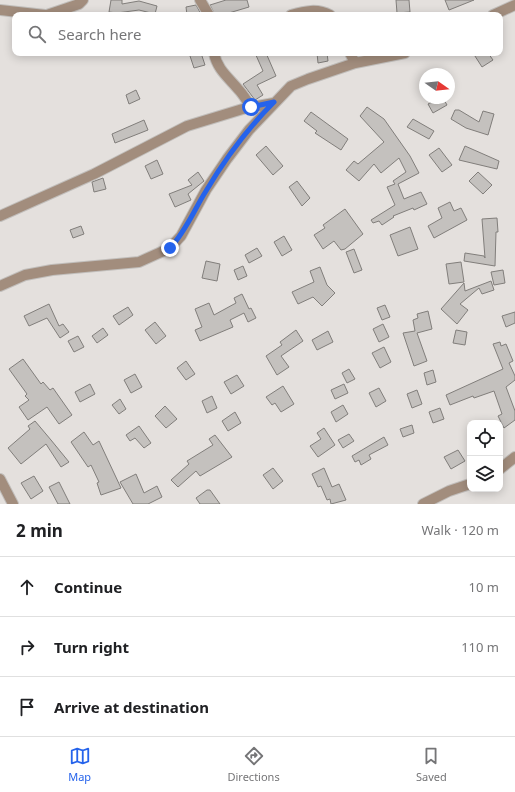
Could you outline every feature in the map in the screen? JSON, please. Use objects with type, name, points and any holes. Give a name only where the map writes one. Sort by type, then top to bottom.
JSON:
[{"type":"street","points":[[55,12],[79,4],[83,0]]},
{"type":"street","points":[[200,0],[206,12]]},
{"type":"street","points":[[500,12],[515,5]]},
{"type":"street","points":[[0,10],[18,12]]},
{"type":"street","points":[[301,12],[308,10],[325,12]]},
{"type":"street","points":[[214,56],[215,61],[225,76],[239,89],[251,107]]},
{"type":"street","points":[[352,56],[355,63]]},
{"type":"street","points":[[0,286],[25,275],[52,270],[139,262],[170,248],[181,236],[206,190],[227,159],[249,130],[274,102],[291,86],[308,78],[355,63],[390,56]]},
{"type":"street","points":[[0,216],[146,149],[186,126],[251,107],[274,102]]},
{"type":"street","points":[[503,467],[515,457]]},
{"type":"street","points":[[0,479],[12,504]]},
{"type":"street","points":[[423,504],[449,491],[467,485]]},
{"type":"building","points":[[111,0],[122,0],[122,4],[139,1],[157,6],[156,12],[139,10],[109,12]]},
{"type":"building","points":[[226,0],[247,0],[249,7],[232,12],[214,12],[210,5]]},
{"type":"building","points":[[396,0],[409,0],[410,12],[397,12]]},
{"type":"building","points":[[445,0],[474,0],[449,10]]},
{"type":"building","points":[[196,5],[200,12],[187,12],[186,7]]},
{"type":"building","points":[[190,56],[202,56],[205,65],[194,68]]},
{"type":"building","points":[[256,56],[267,56],[276,76],[257,85],[263,95],[255,100],[243,84],[263,71]]},
{"type":"building","points":[[317,56],[327,56],[328,61],[318,63]]},
{"type":"building","points":[[475,56],[490,56],[493,60],[482,67]]},
{"type":"building","points":[[136,90],[140,99],[129,104],[126,95]]},
{"type":"building","points":[[428,104],[446,104],[447,105],[433,113]]},
{"type":"building","points":[[367,107],[384,119],[410,156],[419,173],[398,184],[404,199],[421,192],[427,204],[414,210],[413,208],[393,216],[394,217],[382,225],[379,221],[373,223],[371,220],[395,205],[387,187],[395,184],[393,181],[406,172],[399,158],[381,173],[374,164],[359,181],[346,170],[354,161],[358,164],[384,142],[360,116]]},
{"type":"building","points":[[455,110],[459,110],[479,122],[483,111],[494,114],[488,135],[466,128],[451,119]]},
{"type":"building","points":[[311,112],[348,139],[341,150],[315,133],[317,131],[304,121]]},
{"type":"building","points":[[413,119],[434,131],[429,139],[407,127]]},
{"type":"building","points":[[144,120],[148,130],[115,143],[112,134]]},
{"type":"building","points":[[266,146],[283,166],[273,175],[256,155]]},
{"type":"building","points":[[465,146],[499,161],[497,169],[459,160]]},
{"type":"building","points":[[439,148],[452,165],[442,172],[429,155]]},
{"type":"building","points":[[157,160],[163,174],[151,179],[145,166]]},
{"type":"building","points":[[198,172],[204,181],[188,194],[191,200],[175,207],[169,194],[192,185],[188,180]]},
{"type":"building","points":[[478,172],[492,185],[483,194],[469,181]]},
{"type":"building","points":[[103,178],[106,189],[94,192],[92,182]]},
{"type":"building","points":[[297,181],[310,198],[302,206],[289,187]]},
{"type":"building","points":[[450,202],[454,211],[461,208],[467,220],[434,238],[428,226],[442,218],[438,208]]},
{"type":"building","points":[[345,209],[363,234],[345,249],[341,250],[334,241],[323,249],[314,235],[325,228],[323,225]]},
{"type":"building","points":[[497,218],[498,232],[496,232],[495,266],[464,261],[465,253],[484,256],[485,258],[482,219]]},
{"type":"building","points":[[81,226],[84,234],[73,238],[70,230]]},
{"type":"building","points":[[410,227],[418,249],[398,256],[390,235]]},
{"type":"building","points":[[284,236],[292,250],[282,256],[274,242]]},
{"type":"building","points":[[257,248],[262,256],[249,263],[245,255]]},
{"type":"building","points":[[354,249],[362,270],[354,273],[346,252]]},
{"type":"building","points":[[206,261],[220,264],[217,281],[202,278]]},
{"type":"building","points":[[461,262],[464,282],[449,284],[446,264]]},
{"type":"building","points":[[243,266],[247,276],[238,280],[234,270]]},
{"type":"building","points":[[320,267],[327,285],[335,293],[322,306],[313,297],[298,304],[292,292],[314,282],[310,271]]},
{"type":"building","points":[[503,270],[505,283],[494,285],[491,272]]},
{"type":"building","points":[[491,281],[494,290],[482,294],[479,288],[460,304],[468,310],[457,324],[441,309],[464,283],[465,291]]},
{"type":"building","points":[[242,294],[249,309],[251,308],[256,318],[248,322],[244,313],[230,320],[233,327],[200,341],[195,330],[202,327],[195,309],[209,303],[214,315],[236,303],[234,298]]},
{"type":"building","points":[[49,304],[59,326],[63,324],[69,332],[60,338],[47,318],[29,326],[24,316]]},
{"type":"building","points":[[385,305],[390,317],[382,320],[377,308]]},
{"type":"building","points":[[128,307],[133,315],[119,325],[113,316]]},
{"type":"building","points":[[428,311],[432,329],[417,333],[427,361],[414,366],[403,333],[415,331],[413,320],[418,318],[417,314]]},
{"type":"building","points":[[515,312],[515,323],[506,327],[502,316]]},
{"type":"building","points":[[155,322],[166,336],[156,344],[145,330]]},
{"type":"building","points":[[383,324],[389,337],[379,342],[373,329]]},
{"type":"building","points":[[103,328],[108,335],[97,343],[92,336]]},
{"type":"building","points":[[296,330],[303,341],[281,356],[289,367],[277,375],[266,356],[282,345],[280,342]]},
{"type":"building","points":[[456,330],[467,332],[465,345],[453,343]]},
{"type":"building","points":[[328,331],[333,342],[317,350],[312,340]]},
{"type":"building","points":[[78,336],[84,347],[74,352],[68,341]]},
{"type":"building","points":[[500,342],[501,346],[506,344],[513,361],[509,363],[515,376],[515,380],[506,387],[515,411],[515,420],[504,428],[503,420],[500,420],[498,416],[502,414],[494,391],[474,398],[473,396],[450,405],[446,395],[503,369],[493,344]]},
{"type":"building","points":[[384,347],[391,362],[380,368],[372,353]]},
{"type":"building","points":[[23,359],[41,384],[43,382],[50,390],[53,388],[72,415],[59,424],[47,407],[28,420],[19,407],[29,400],[25,396],[27,394],[9,369]]},
{"type":"building","points":[[186,361],[195,374],[186,380],[177,368]]},
{"type":"building","points":[[349,369],[355,379],[347,383],[342,373]]},
{"type":"building","points":[[433,370],[436,382],[427,385],[424,373]]},
{"type":"building","points":[[135,374],[142,387],[131,393],[124,380]]},
{"type":"building","points":[[237,375],[244,386],[231,394],[224,382]]},
{"type":"building","points":[[90,384],[95,394],[80,402],[75,392]]},
{"type":"building","points":[[344,384],[348,393],[335,399],[331,390]]},
{"type":"building","points":[[283,386],[294,404],[281,412],[275,403],[272,405],[266,397]]},
{"type":"building","points":[[379,388],[386,401],[376,407],[369,393]]},
{"type":"building","points":[[417,390],[422,404],[412,408],[407,394]]},
{"type":"building","points":[[212,396],[217,408],[207,413],[202,401]]},
{"type":"building","points":[[120,399],[126,409],[119,414],[112,405]]},
{"type":"building","points":[[343,405],[348,414],[336,422],[331,412]]},
{"type":"building","points":[[165,406],[177,419],[166,428],[155,416]]},
{"type":"building","points":[[440,408],[444,419],[433,423],[429,412]]},
{"type":"building","points":[[235,412],[241,423],[228,431],[222,421]]},
{"type":"building","points":[[35,421],[69,462],[61,467],[46,444],[21,464],[8,448],[30,429],[28,426]]},
{"type":"building","points":[[412,425],[414,433],[403,437],[400,429]]},
{"type":"building","points":[[139,426],[151,443],[144,448],[135,438],[130,441],[126,435]]},
{"type":"building","points":[[324,428],[335,445],[318,457],[310,446],[321,439],[317,433]]},
{"type":"building","points":[[84,432],[93,445],[99,441],[121,488],[101,495],[97,483],[99,482],[91,465],[88,467],[71,442]]},
{"type":"building","points":[[349,434],[354,441],[343,448],[338,440]]},
{"type":"building","points":[[215,435],[232,457],[200,476],[196,471],[178,487],[171,480],[189,464],[187,461],[213,445],[209,439]]},
{"type":"building","points":[[384,437],[388,445],[369,455],[371,459],[361,465],[359,460],[355,462],[352,456]]},
{"type":"building","points":[[458,450],[465,461],[451,469],[444,457]]},
{"type":"building","points":[[273,468],[283,481],[273,489],[263,475]]},
{"type":"building","points":[[324,468],[332,487],[339,484],[346,500],[331,504],[330,499],[327,500],[321,486],[318,487],[312,474]]},
{"type":"building","points":[[136,474],[144,493],[157,486],[162,497],[148,504],[133,504],[120,482]]},
{"type":"building","points":[[34,476],[43,491],[31,499],[21,483]]},
{"type":"building","points":[[59,482],[70,504],[58,504],[49,487]]},
{"type":"building","points":[[207,490],[210,490],[220,504],[200,504],[196,498]]},
{"type":"route","points":[[170,248],[181,236],[206,190],[227,159],[249,130],[274,102],[251,107]]}]
